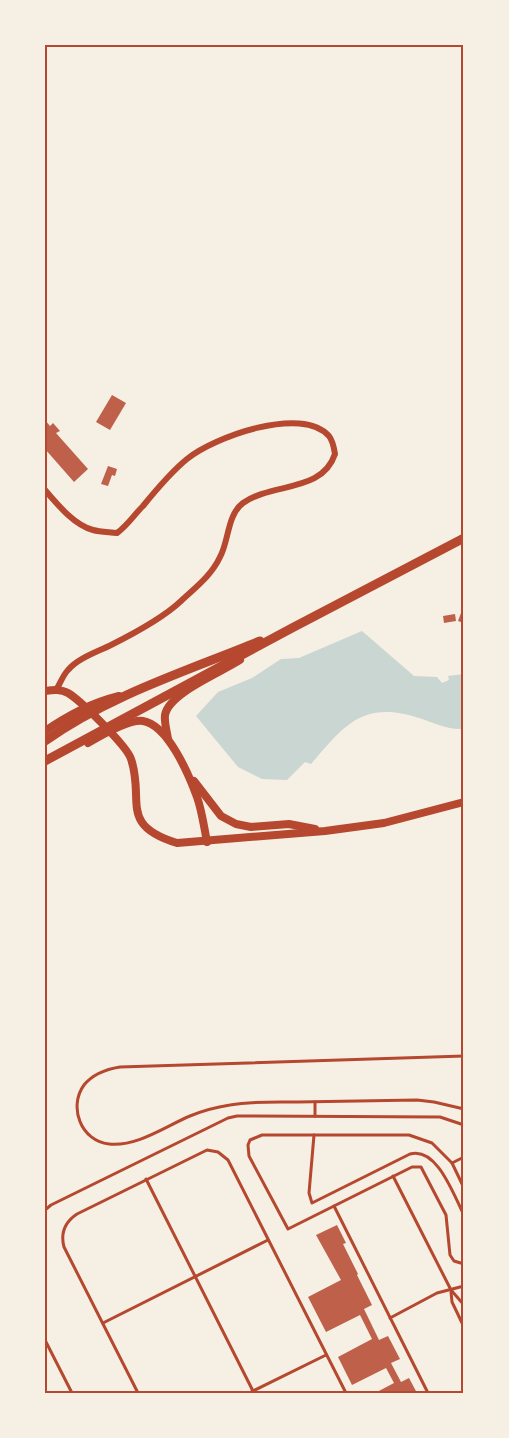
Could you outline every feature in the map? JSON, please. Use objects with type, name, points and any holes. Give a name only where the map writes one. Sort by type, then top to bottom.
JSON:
[{"type":"highway","points":[[45,760],[464,538]]},
{"type":"highway","points":[[45,741],[75,720],[131,693],[292,628]]},
{"type":"street","points":[[45,490],[59,506],[81,524],[92,530],[117,533],[188,459],[213,443],[279,423],[307,423],[330,437],[336,454],[327,472],[304,483],[275,490],[244,503],[237,510],[230,524],[222,555],[212,573],[177,605],[126,637],[80,660],[67,670],[56,690]]},
{"type":"street","points":[[168,739],[165,716],[170,704],[180,694],[222,672],[260,646]]},
{"type":"street","points":[[45,691],[66,692],[121,744],[130,756],[134,768],[135,802],[140,819],[150,831],[162,839],[177,843],[325,831],[384,823],[464,802]]},
{"type":"street","points":[[45,731],[66,717],[98,701],[131,693]]},
{"type":"street","points":[[45,765],[125,725],[141,721],[154,725],[168,739],[198,798],[207,842]]},
{"type":"street","points":[[184,768],[216,811],[236,824],[252,827],[289,824],[325,831]]},
{"type":"lane","points":[[464,1056],[120,1067],[110,1069],[90,1079],[83,1086],[77,1107],[78,1117],[88,1134],[98,1141],[109,1144],[120,1144],[146,1136],[194,1114],[239,1103],[417,1100],[443,1103],[464,1109]]},
{"type":"lane","points":[[315,1102],[315,1116]]},
{"type":"lane","points":[[45,1210],[228,1118],[237,1116],[440,1117],[464,1125]]},
{"type":"lane","points":[[464,1188],[452,1163],[442,1151],[432,1143],[409,1134],[262,1134],[250,1140],[248,1150],[288,1229],[412,1167],[421,1167],[446,1215],[450,1255],[454,1261],[464,1264]]},
{"type":"lane","points":[[314,1134],[309,1193],[312,1203],[410,1154],[420,1152],[439,1167],[464,1215]]},
{"type":"lane","points":[[138,1393],[64,1247],[63,1231],[70,1219],[77,1214],[207,1150],[218,1152],[228,1160],[346,1393]]},
{"type":"lane","points":[[452,1163],[464,1157]]},
{"type":"lane","points":[[393,1176],[451,1290],[464,1305]]},
{"type":"lane","points":[[146,1179],[252,1392],[326,1354]]},
{"type":"lane","points":[[334,1206],[428,1393]]},
{"type":"lane","points":[[103,1323],[268,1240]]},
{"type":"lane","points":[[390,1318],[437,1293],[464,1286]]},
{"type":"lane","points":[[451,1290],[452,1302],[464,1327]]},
{"type":"lane","points":[[45,1340],[72,1393]]},
{"type":"shaded area","points":[[362,631],[414,676],[437,677],[442,683],[449,680],[448,676],[464,674],[464,729],[447,727],[399,713],[369,714],[345,728],[311,764],[305,762],[287,780],[262,779],[238,767],[196,716],[218,692],[252,678],[281,659],[299,658]]},
{"type":"building","points":[[112,395],[126,403],[110,430],[96,422]]},
{"type":"building","points":[[45,420],[50,426],[53,423],[60,431],[56,433],[88,469],[74,482],[45,449]]},
{"type":"building","points":[[108,466],[117,469],[108,486],[101,484]]},
{"type":"building","points":[[461,613],[464,614],[464,623],[458,621]]},
{"type":"building","points":[[455,614],[456,621],[444,623],[443,616]]},
{"type":"building","points":[[337,1225],[346,1243],[343,1244],[372,1305],[364,1309],[379,1340],[388,1336],[400,1359],[391,1363],[401,1382],[409,1378],[417,1393],[375,1393],[394,1383],[386,1368],[352,1385],[338,1357],[372,1339],[360,1315],[326,1332],[308,1297],[341,1280],[316,1235]]}]
